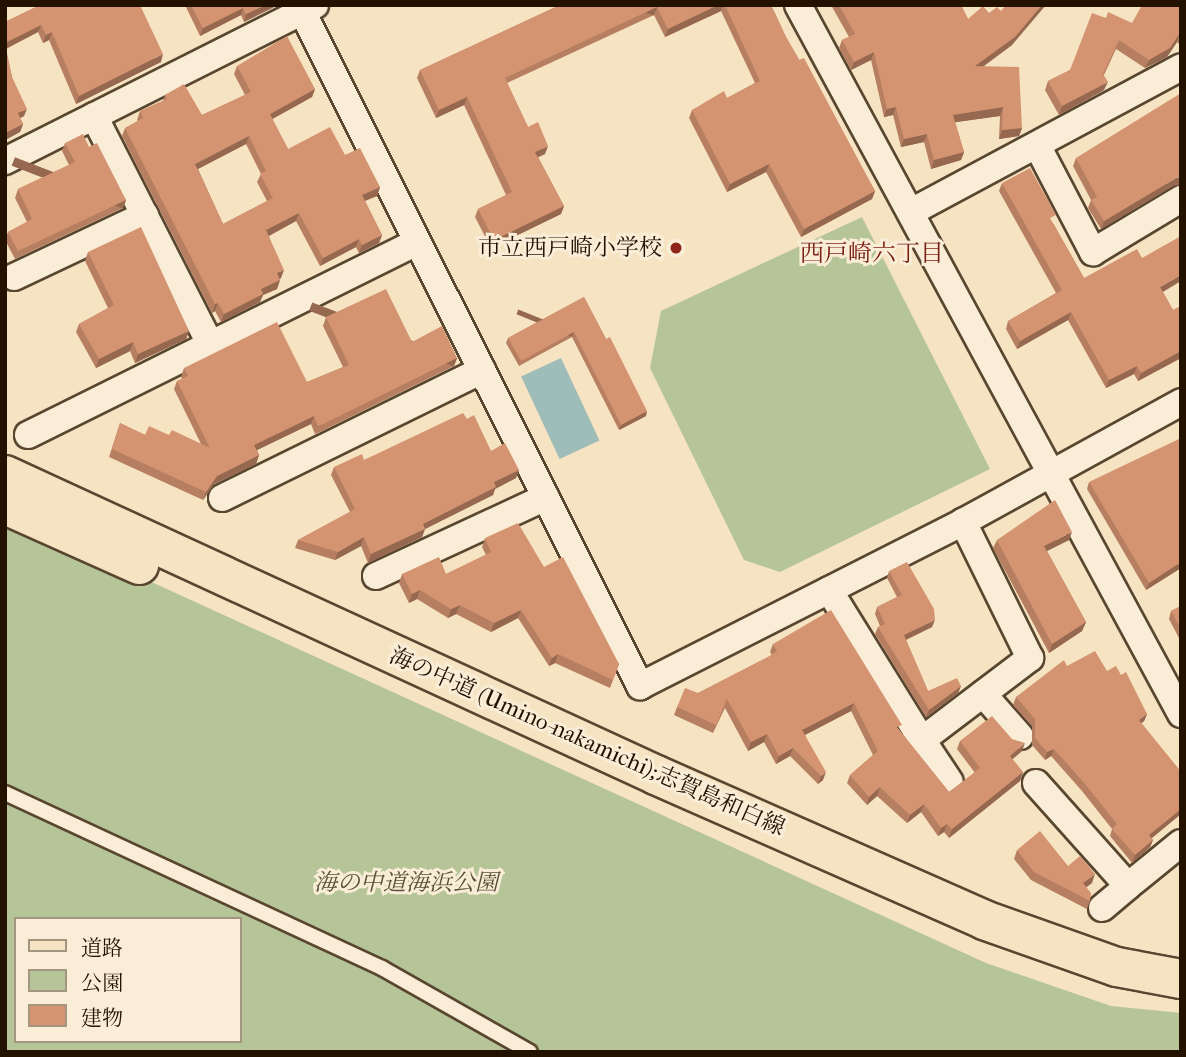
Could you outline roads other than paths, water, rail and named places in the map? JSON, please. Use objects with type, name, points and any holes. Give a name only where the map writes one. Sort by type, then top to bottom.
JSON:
[{"type":"main road","name":"海の中道 (Umino-nakamichi);志賀島和白線","points":[[5,475],[656,775],[984,920],[1117,967],[1181,978]]},
{"type":"main road","name":"海の中道 (Umino-nakamichi);志賀島和白線","points":[[5,505],[976,943],[1112,992],[1181,1002]]},
{"type":"street","points":[[798,5],[1054,472],[1181,714]]},
{"type":"street","points":[[5,161],[305,7],[417,242],[640,686],[963,522],[1181,402]]},
{"type":"street","points":[[911,212],[1038,148],[1181,66]]},
{"type":"street","points":[[94,116],[209,342]]},
{"type":"street","points":[[1038,148],[1093,251],[1181,199]]},
{"type":"street","points":[[14,277],[145,215]]},
{"type":"street","points":[[28,435],[209,342],[417,242]]},
{"type":"street","points":[[222,498],[482,370]]},
{"type":"street","points":[[376,576],[546,497]]},
{"type":"street","points":[[922,740],[1030,658],[963,522]]},
{"type":"street","points":[[829,590],[950,782]]},
{"type":"street","points":[[984,694],[1020,736]]},
{"type":"street","points":[[1036,783],[1128,886]]},
{"type":"street","points":[[1102,908],[1181,843]]},
{"type":"lane","points":[[5,793],[382,968],[530,1052]]},
{"type":"water","points":[[561,358],[599,440],[560,459],[521,377]]},
{"type":"place","name":"市立西戸崎小学校","points":[[676,248]]},
{"type":"district","name":"西戸崎六丁目","points":[[872,254]]},
{"type":"park label","name":"海の中道海浜公園","points":[[406,883]]}]
